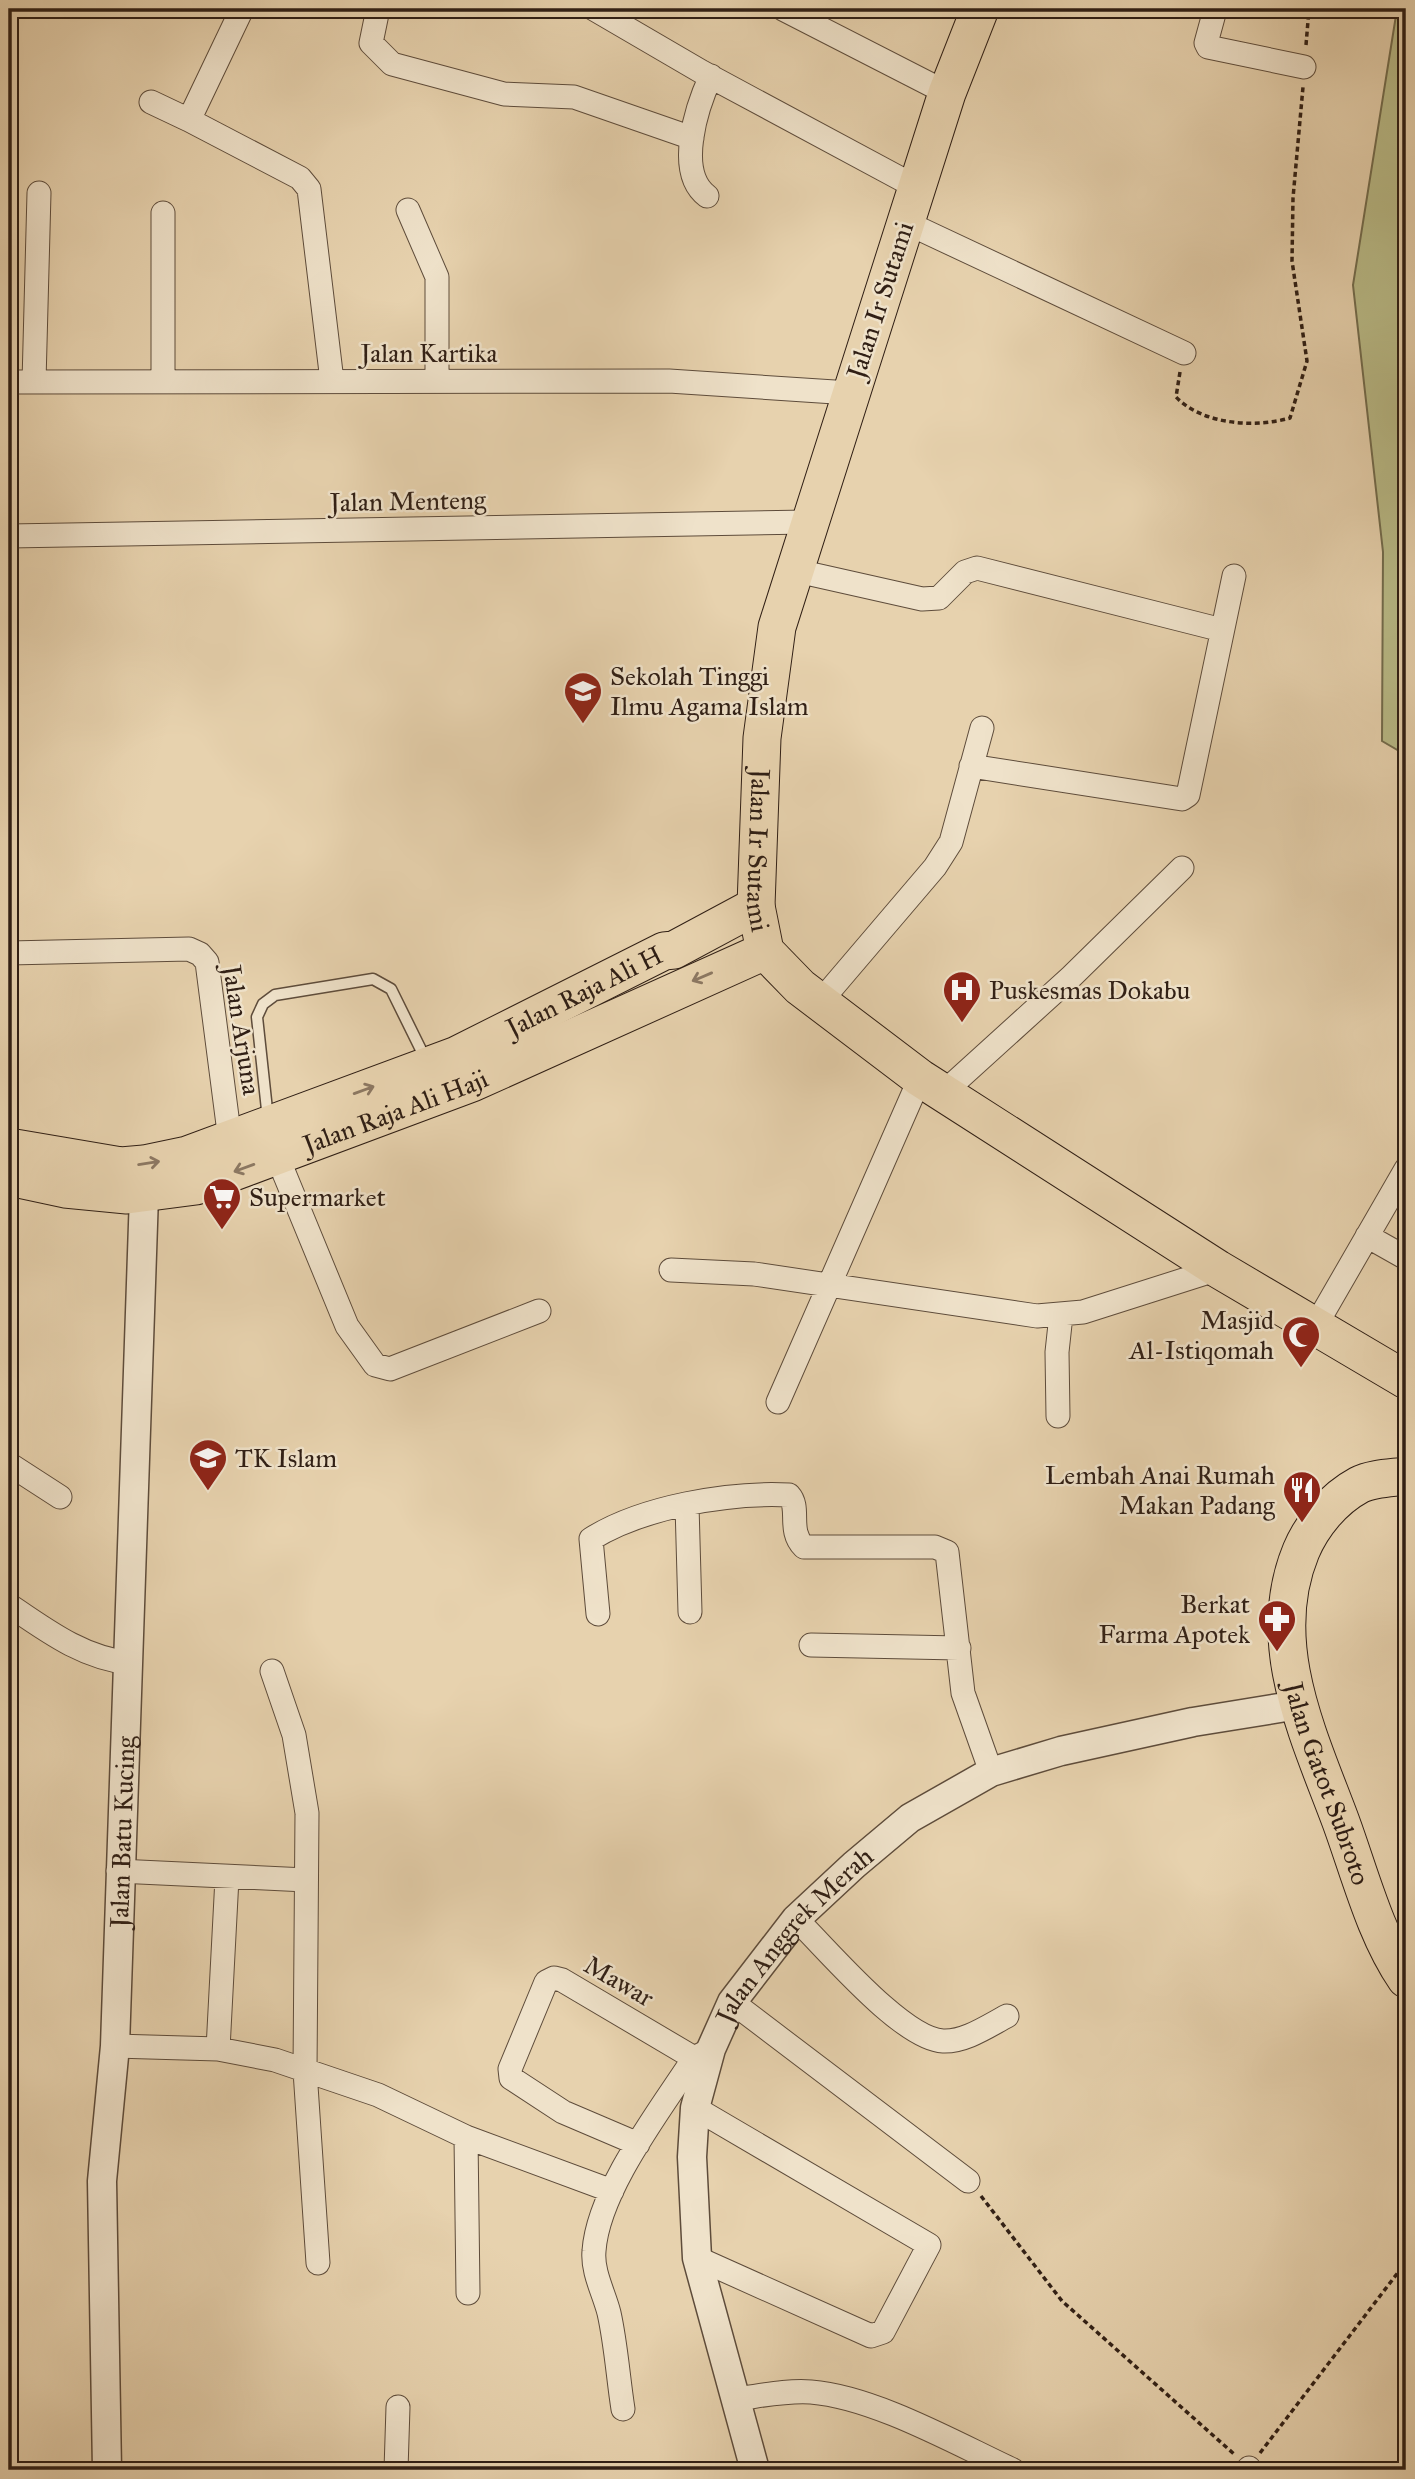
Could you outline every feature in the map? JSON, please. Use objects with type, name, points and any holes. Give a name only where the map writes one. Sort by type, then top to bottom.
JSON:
[{"type":"main road","name":"Jalan Ir Sutami","points":[[980,9],[947,93],[916,187],[777,627],[762,738],[756,906],[765,951],[800,987],[932,1086],[1218,1269],[1406,1380]]},
{"type":"main road","name":"Jalan Raja Ali H","points":[[9,1147],[104,1179],[144,1164],[187,1156],[230,1140],[273,1140],[429,1065],[457,1055],[664,951],[674,950],[756,906]]},
{"type":"main road","name":"Jalan Raja Ali Haji","points":[[9,1177],[104,1179],[144,1195],[196,1186],[273,1140],[472,1083],[765,951]]},
{"type":"main road","name":"Jalan Gatot Subroto","points":[[1406,1476],[1361,1484],[1328,1509],[1307,1535],[1287,1597],[1290,1672],[1297,1705],[1382,1934],[1406,1979]]},
{"type":"street","points":[[189,120],[242,9]]},
{"type":"street","points":[[378,9],[371,43],[392,64],[504,94],[574,97],[692,138]]},
{"type":"street","points":[[594,9],[916,187]]},
{"type":"street","points":[[783,9],[947,93]]},
{"type":"street","points":[[1214,10],[1206,43],[1208,47],[1304,67]]},
{"type":"street","points":[[707,196],[696,183],[692,138],[695,111],[711,76]]},
{"type":"street","points":[[151,102],[300,178],[309,189],[332,381]]},
{"type":"street","points":[[34,382],[39,193]]},
{"type":"street","points":[[408,210],[437,277],[437,380]]},
{"type":"street","points":[[163,213],[163,381]]},
{"type":"street","points":[[905,222],[1184,352]]},
{"type":"street","name":"Jalan Kartika","points":[[9,382],[668,381],[850,393]]},
{"type":"street","name":"Jalan Menteng","points":[[9,536],[808,522]]},
{"type":"street","points":[[793,570],[922,598],[939,598],[965,572],[976,568],[1223,630]]},
{"type":"street","points":[[971,766],[1182,799],[1188,795],[1234,576]]},
{"type":"street","points":[[820,1002],[935,867],[951,842],[982,728]]},
{"type":"street","points":[[778,1402],[830,1285],[932,1086],[1072,976],[1182,868]]},
{"type":"street","name":"Jalan Arjuna","points":[[9,953],[189,948],[200,954],[207,962],[230,1140]]},
{"type":"street","points":[[273,1140],[347,1326],[375,1365],[390,1369],[539,1311]]},
{"type":"street","points":[[1316,1325],[1406,1169]]},
{"type":"street","name":"Jalan Batu Kucing","points":[[107,2470],[102,2181],[115,2046],[118,1871],[130,1663],[144,1195]]},
{"type":"street","points":[[1367,1236],[1406,1258]]},
{"type":"street","points":[[671,1270],[754,1274],[993,1311],[1061,1315],[1083,1312],[1218,1269]]},
{"type":"street","points":[[1058,1416],[1057,1352],[1061,1315]]},
{"type":"street","points":[[9,1464],[60,1497]]},
{"type":"street","points":[[598,1615],[596,1563],[591,1539],[612,1525],[707,1499],[789,1495],[793,1500],[797,1540],[804,1547],[935,1547],[947,1552],[963,1693],[991,1773]]},
{"type":"street","points":[[687,1505],[690,1612]]},
{"type":"street","points":[[9,1605],[88,1653],[130,1663]]},
{"type":"street","points":[[811,1645],[959,1648]]},
{"type":"street","points":[[272,1671],[294,1735],[307,1813],[305,2071],[318,2263]]},
{"type":"street","name":"Jalan Anggrek Merah","points":[[755,2470],[697,2258],[692,2158],[695,2108],[703,2054],[732,2002],[796,1919],[910,1818],[991,1773],[1060,1751],[1193,1722],[1297,1705]]},
{"type":"street","points":[[118,1871],[306,1880]]},
{"type":"street","points":[[218,2049],[227,1878]]},
{"type":"street","points":[[796,1919],[881,2005],[926,2039],[960,2040],[1007,2017]]},
{"type":"street","name":"Mawar","points":[[638,2144],[563,2112],[511,2078],[510,2069],[546,1982],[554,1978],[562,1980],[703,2054]]},
{"type":"street","points":[[732,2002],[968,2181]]},
{"type":"street","points":[[115,2046],[218,2049],[275,2060],[378,2095],[466,2137],[612,2191]]},
{"type":"street","points":[[623,2409],[609,2314],[593,2253],[598,2229],[612,2191],[638,2144],[703,2054]]},
{"type":"street","points":[[695,2108],[929,2245],[883,2332],[871,2336],[697,2258]]},
{"type":"street","points":[[466,2137],[468,2293]]},
{"type":"street","points":[[736,2399],[809,2392],[836,2396],[888,2414],[1013,2470]]},
{"type":"street","points":[[396,2470],[398,2407]]},
{"type":"lane","points":[[273,1140],[257,1017],[263,1004],[275,995],[373,979],[383,982],[391,989],[429,1065]]},
{"type":"path","points":[[1184,352],[1176,397],[1192,410],[1222,421],[1269,424],[1290,418],[1307,361],[1293,261],[1293,198],[1309,9]]},
{"type":"path","points":[[968,2181],[1012,2233],[1062,2301],[1248,2469],[1406,2262]]},
{"type":"green space","points":[[1397,9],[1406,9],[1406,755],[1382,741],[1383,552],[1353,285]]},
{"type":"place","name":"Sekolah Tinggi Ilmu Agama Islam","points":[[583,725]]},
{"type":"place","name":"Puskesmas Dokabu","points":[[962,1024]]},
{"type":"place","name":"Supermarket","points":[[222,1231]]},
{"type":"place","name":"Masjid Al-Istiqomah","points":[[1301,1369]]},
{"type":"place","name":"TK Islam","points":[[208,1492]]},
{"type":"place","name":"Lembah Anai Rumah Makan Padang","points":[[1302,1524]]},
{"type":"place","name":"Berkat Farma Apotek","points":[[1277,1653]]}]
